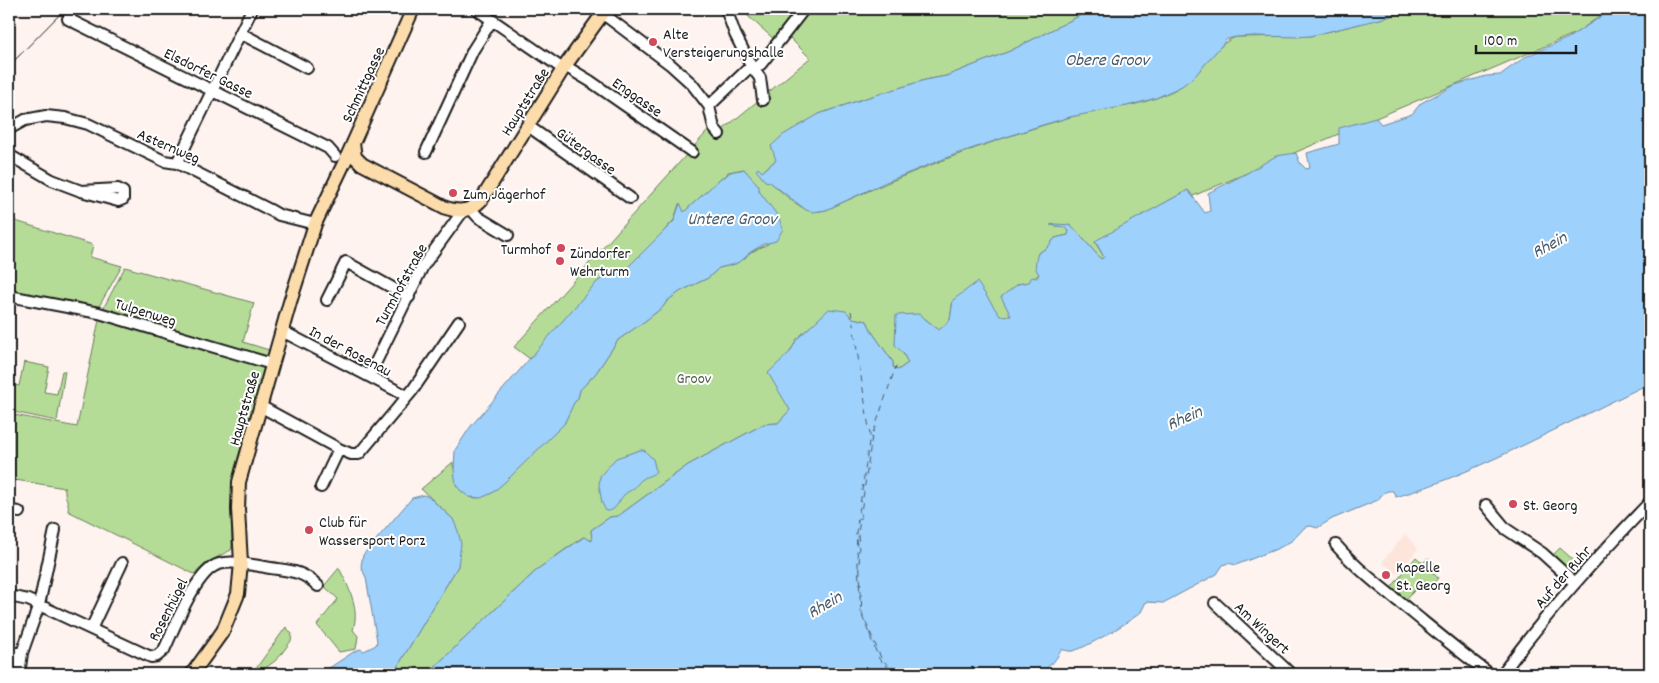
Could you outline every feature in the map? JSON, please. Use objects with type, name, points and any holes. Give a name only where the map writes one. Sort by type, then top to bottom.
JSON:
[{"type":"main road","name":"Schmittgasse","points":[[340,173],[414,9]]},
{"type":"main road","name":"Hauptstraße","points":[[467,210],[482,199],[564,68],[604,11]]},
{"type":"main road","points":[[353,143],[355,157],[362,164],[446,208],[467,210]]},
{"type":"main road","points":[[340,173],[353,165],[362,164]]},
{"type":"main road","name":"Hauptstraße","points":[[192,674],[214,646],[231,613],[238,594],[240,563],[239,482],[272,364],[315,224],[340,173]]},
{"type":"street","name":"Elsdorfer Gasse","points":[[73,9],[68,18],[328,148],[335,156]]},
{"type":"street","points":[[177,163],[252,9]]},
{"type":"street","name":"Enggasse","points":[[476,9],[564,68],[590,81],[692,152]]},
{"type":"street","points":[[726,9],[735,34],[760,78],[763,100]]},
{"type":"street","points":[[709,106],[753,68],[761,64],[804,9]]},
{"type":"street","points":[[604,11],[692,84],[709,106],[713,124],[719,134]]},
{"type":"street","points":[[426,152],[473,50],[492,20]]},
{"type":"street","points":[[240,33],[307,68]]},
{"type":"street","name":"Asternweg","points":[[9,129],[25,120],[46,116],[65,118],[88,124],[164,161],[177,163],[279,216],[315,224]]},
{"type":"street","name":"Gütergasse","points":[[528,126],[630,198]]},
{"type":"street","points":[[9,154],[52,180],[81,191]]},
{"type":"street","points":[[467,210],[508,234]]},
{"type":"street","name":"Turmhofstraße","points":[[369,376],[423,266],[467,210]]},
{"type":"street","points":[[327,300],[346,262],[409,297]]},
{"type":"street","name":"Tulpenweg","points":[[9,296],[99,312],[272,364]]},
{"type":"street","points":[[260,406],[339,449],[351,454],[358,454],[407,396],[459,322]]},
{"type":"street","name":"In der Rosenau","points":[[282,331],[407,396]]},
{"type":"street","points":[[320,487],[339,449]]},
{"type":"street","name":"Auf der Ruhr","points":[[1502,674],[1527,639],[1575,583],[1650,502]]},
{"type":"street","points":[[1486,505],[1506,529],[1542,553],[1575,583]]},
{"type":"street","points":[[19,674],[22,653],[39,604],[55,530]]},
{"type":"street","points":[[1336,545],[1369,577],[1490,674]]},
{"type":"street","points":[[91,629],[122,563]]},
{"type":"street","points":[[240,563],[300,573],[318,586]]},
{"type":"street","name":"Rosenhügel","points":[[9,596],[39,604],[150,657],[157,656],[164,650],[192,592],[202,576],[209,569],[219,564],[240,563]]},
{"type":"street","name":"Am Wingert","points":[[1214,603],[1291,674]]},
{"type":"street","points":[[9,653],[22,653]]},
{"type":"shaded area","points":[[1405,534],[1418,549],[1397,574],[1382,562]]},
{"type":"green space","points":[[740,9],[802,9],[776,41]]},
{"type":"green space","name":"Groov","points":[[808,9],[1093,9],[1010,51],[946,76],[925,80],[819,114],[776,160],[762,172],[770,182],[792,200],[805,209],[814,211],[826,210],[915,171],[974,148],[1078,115],[1134,105],[1161,96],[1186,83],[1224,43],[1236,37],[1310,36],[1388,17],[1407,9],[1610,9],[1576,33],[1193,196],[1188,190],[1095,242],[1104,257],[1101,259],[1071,225],[1052,225],[1064,227],[1069,231],[1068,235],[1055,238],[1047,248],[1038,253],[1039,274],[1029,282],[1018,284],[1011,316],[1000,316],[953,300],[950,320],[939,330],[919,314],[895,345],[903,353],[908,363],[898,370],[893,367],[893,362],[872,332],[867,321],[852,318],[812,325],[797,339],[783,360],[790,410],[778,423],[764,424],[688,465],[618,516],[610,517],[591,530],[592,541],[583,537],[539,568],[427,674],[393,674],[458,566],[453,519],[421,489],[453,462],[453,466],[469,497],[477,498],[492,493],[564,424],[574,402],[578,398],[580,390],[596,373],[618,340],[663,307],[667,301],[681,291],[708,278],[719,268],[735,264],[749,253],[768,244],[759,189],[744,169],[728,172],[725,177],[722,177],[684,212],[679,204],[674,220],[663,232],[626,269],[614,271],[597,282],[530,359],[514,347],[714,124],[720,132],[810,58],[788,36]]},
{"type":"green space","points":[[9,219],[93,245],[90,257],[122,266],[98,308],[9,292]]},
{"type":"green space","points":[[125,267],[254,303],[243,342],[269,350],[267,360],[107,312],[104,307]]},
{"type":"green space","points":[[104,317],[265,366],[235,468],[231,506],[231,550],[208,562],[194,574],[68,511],[65,488],[9,479],[9,414],[77,427],[99,320]]},
{"type":"green space","points":[[24,362],[49,367],[44,392],[57,394],[62,371],[65,371],[57,421],[9,411],[9,384],[19,386]]},
{"type":"green space","points":[[1560,548],[1579,565],[1572,574],[1552,556]]},
{"type":"green space","points":[[1416,557],[1423,563],[1428,558],[1437,566],[1432,572],[1438,578],[1430,587],[1424,581],[1405,600],[1391,588]]},
{"type":"green space","points":[[339,568],[352,598],[355,614],[353,630],[358,636],[356,649],[339,652],[317,625],[338,599],[324,586]]},
{"type":"green space","points":[[286,627],[292,634],[291,641],[275,661],[264,669],[261,674],[252,674]]},
{"type":"water","name":"Obere Groov","points":[[1093,9],[1407,9],[1388,17],[1310,36],[1254,36],[1227,39],[1195,76],[1182,86],[1156,98],[1070,117],[956,154],[886,182],[826,210],[813,212],[806,210],[770,182],[765,181],[756,170],[758,168],[762,172],[776,160],[771,146],[783,135],[819,114],[925,80],[946,76],[1010,51]]},
{"type":"water","name":"Rhein","points":[[1616,9],[1650,9],[1650,383],[1464,472],[1396,497],[1393,491],[1386,492],[1378,500],[1332,519],[1317,528],[1305,527],[1293,540],[1279,548],[1236,565],[1228,563],[1223,565],[1217,574],[1163,603],[1146,602],[1141,612],[1136,616],[1097,640],[1072,651],[1061,650],[1048,667],[1037,674],[427,674],[539,568],[584,537],[592,541],[591,530],[610,517],[618,516],[688,465],[764,424],[778,423],[790,410],[768,373],[790,352],[797,339],[829,309],[846,311],[852,318],[867,321],[872,332],[893,362],[893,367],[898,370],[908,363],[903,353],[895,345],[896,315],[919,314],[939,330],[950,320],[953,300],[977,282],[1000,316],[1011,316],[1001,297],[1018,284],[1029,282],[1032,277],[1037,278],[1039,274],[1035,264],[1038,253],[1047,248],[1055,238],[1068,235],[1069,231],[1064,227],[1050,225],[1071,225],[1101,259],[1104,257],[1095,241],[1188,190],[1205,213],[1210,211],[1208,193],[1276,156],[1296,153],[1300,163],[1306,169],[1310,168],[1307,153],[1339,144],[1339,128],[1376,118],[1381,124],[1412,114],[1421,103],[1455,85],[1486,76],[1500,75],[1525,57],[1568,38]]},
{"type":"water","name":"Untere Groov","points":[[744,169],[759,186],[759,191],[778,216],[783,229],[776,241],[764,244],[749,253],[744,259],[735,264],[719,268],[708,278],[681,291],[645,321],[618,340],[596,373],[580,390],[578,398],[564,424],[492,493],[481,498],[469,497],[461,491],[456,485],[454,470],[455,450],[471,426],[586,294],[608,274],[626,269],[674,221],[680,203],[684,212],[722,177]]},
{"type":"water","points":[[644,450],[653,459],[656,471],[625,494],[613,510],[606,511],[602,503],[599,486],[600,476],[616,458]]},
{"type":"water","points":[[424,495],[429,497],[453,519],[461,544],[458,566],[393,674],[314,674],[326,670],[355,651],[360,649],[364,651],[376,645],[377,641],[366,578],[361,566],[363,555],[412,498]]},
{"type":"ferry route","points":[[851,311],[870,435],[856,533],[861,613],[879,659],[894,674]]},
{"type":"ferry route","points":[[896,366],[872,436],[858,533],[862,613],[881,658],[896,674]]},
{"type":"tram line","points":[[9,66],[65,9]]},
{"type":"place","name":"Alte Versteigerungshalle","points":[[653,42]]},
{"type":"place","name":"Zum Jägerhof","points":[[453,193]]},
{"type":"place","name":"Turmhof","points":[[561,248]]},
{"type":"place","name":"Zündorfer Wehrturm","points":[[560,261]]},
{"type":"place","name":"St. Georg","points":[[1513,504]]},
{"type":"place","name":"Club für Wassersport Porz","points":[[309,530]]},
{"type":"place","name":"Kapelle St. Georg","points":[[1386,575]]}]
